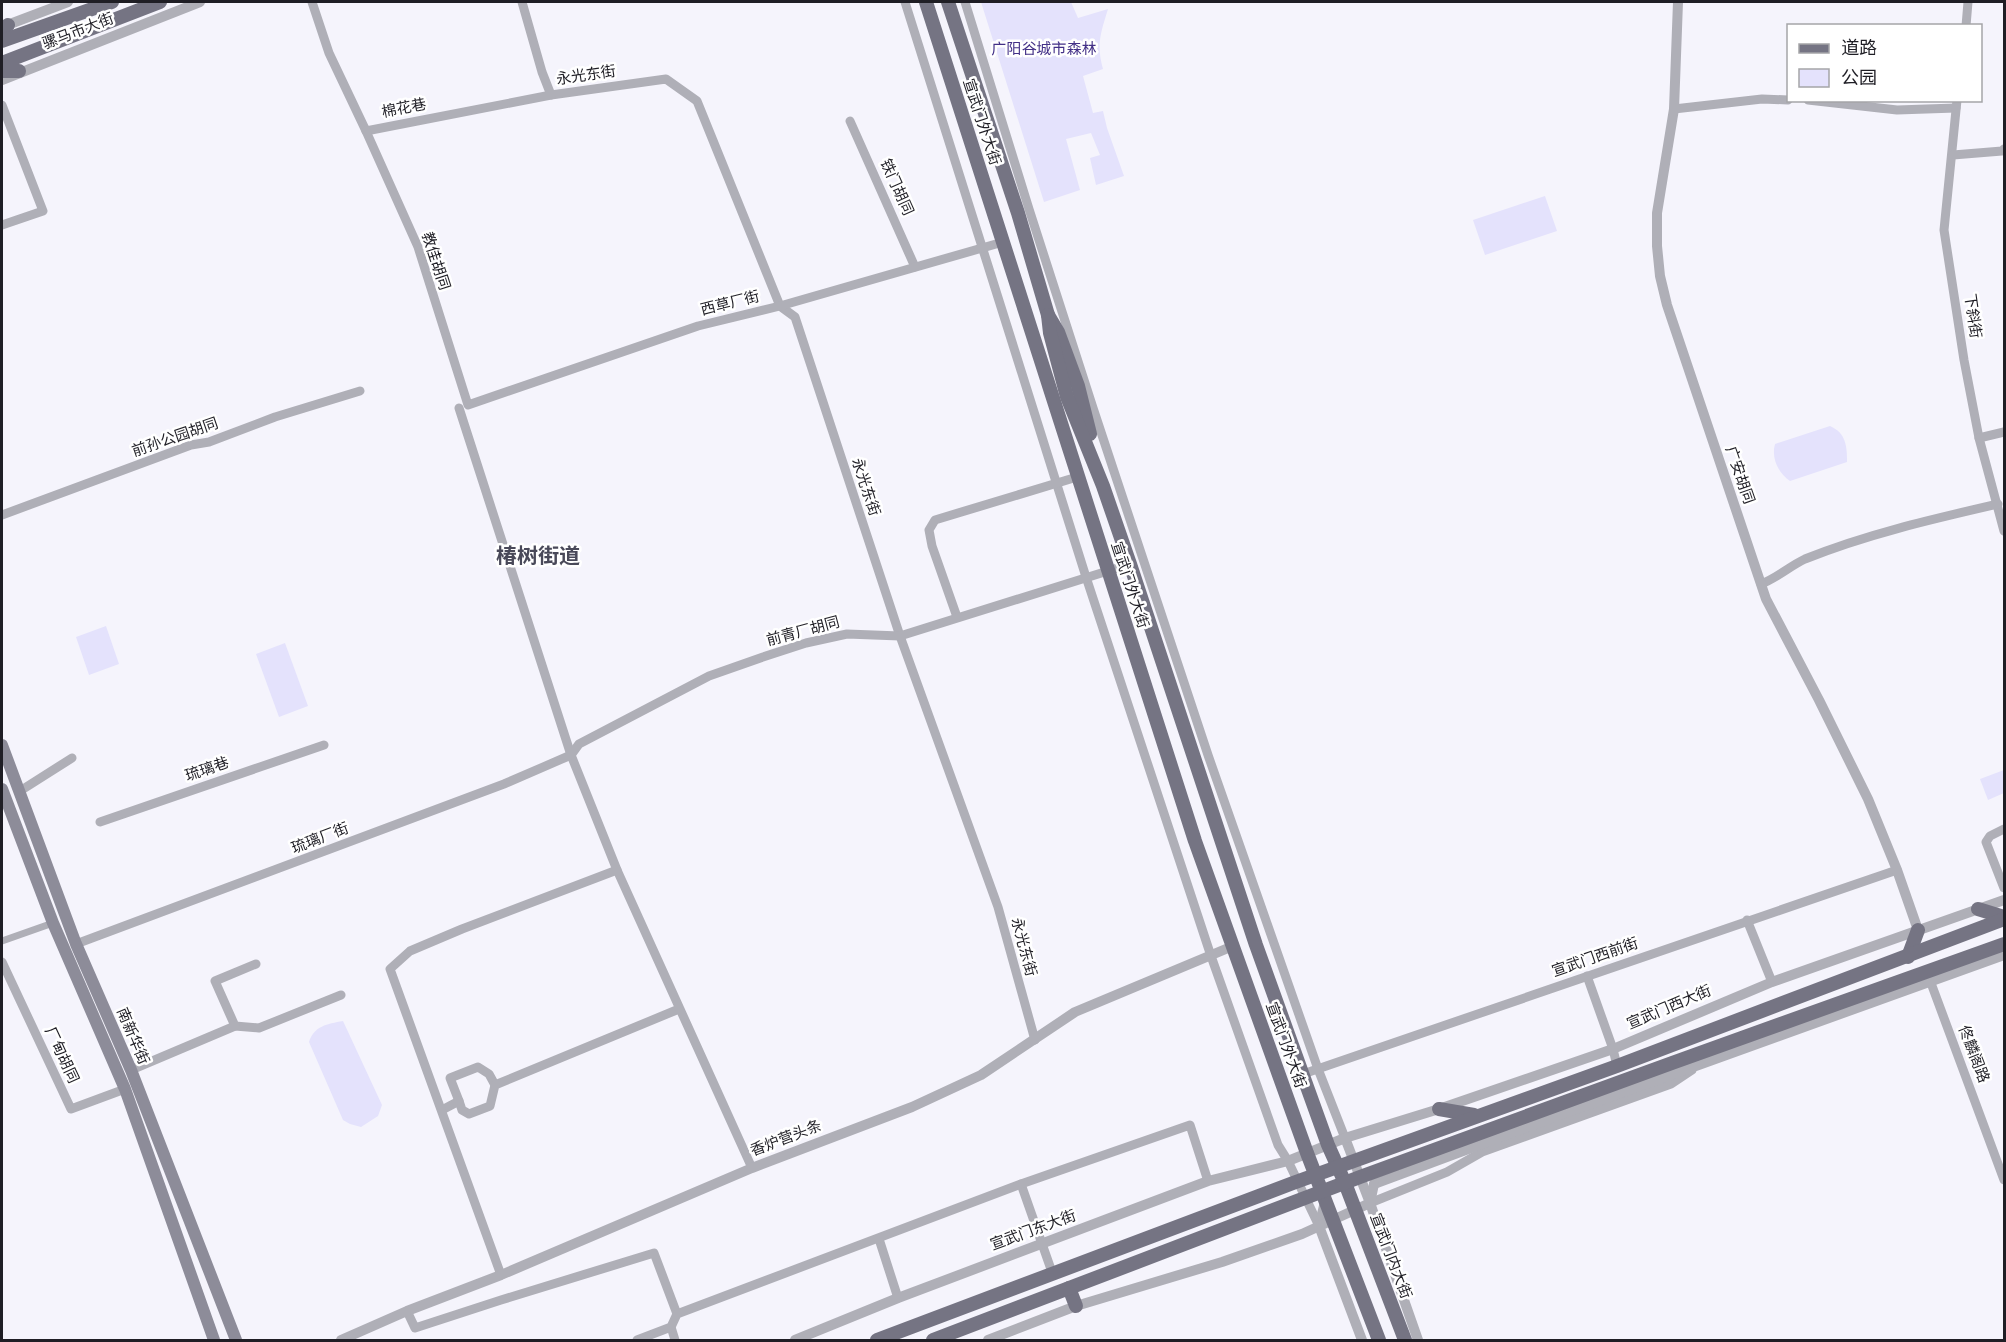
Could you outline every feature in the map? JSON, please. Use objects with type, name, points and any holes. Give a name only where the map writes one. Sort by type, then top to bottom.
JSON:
[{"type":"main road","name":"骡马市大街","points":[[2,41],[112,2]]},
{"type":"main road","name":"骡马市大街","points":[[2,63],[160,2]]},
{"type":"main road","name":"宣武门外大街","points":[[926,2],[1191,830],[1307,1153],[1334,1220]]},
{"type":"main road","name":"宣武门外大街","points":[[948,2],[1014,202],[1048,315],[1050,333],[1067,397],[1103,486],[1256,945],[1338,1167]]},
{"type":"main road","points":[[2,71],[19,71]]},
{"type":"main road","name":"南新华街","points":[[2,745],[76,944],[131,1070],[236,1341]]},
{"type":"main road","name":"南新华街","points":[[2,789],[53,923],[125,1089],[214,1341]]},
{"type":"main road","points":[[1978,909],[2004,918]]},
{"type":"main road","points":[[877,1341],[1293,1183],[1617,1066],[1908,957],[2004,918]]},
{"type":"main road","points":[[1908,957],[1918,930]]},
{"type":"main road","points":[[933,1341],[1302,1200],[1325,1195],[1360,1177],[1928,978],[2004,944]]},
{"type":"main road","points":[[1439,1109],[1476,1116]]},
{"type":"main road","name":"宣武门内大街","points":[[1338,1167],[1405,1341]]},
{"type":"main road","points":[[1334,1220],[1379,1341]]},
{"type":"main road","points":[[1069,1288],[1076,1306]]},
{"type":"street","name":"骡马市大街","points":[[4,27],[68,2]]},
{"type":"street","name":"骡马市大街","points":[[2,80],[19,71],[200,2]]},
{"type":"street","name":"棉花巷","points":[[312,2],[329,53],[366,131],[550,95]]},
{"type":"street","points":[[522,2],[550,95]]},
{"type":"street","points":[[905,2],[1086,577],[1211,956],[1278,1145],[1319,1226],[1362,1341]]},
{"type":"street","points":[[965,2],[1115,475],[1209,755],[1318,1069],[1370,1203],[1418,1341]]},
{"type":"street","name":"广安胡同","points":[[1678,2],[1674,109],[1657,213],[1660,276],[1674,327],[1766,599],[1820,700],[1868,799],[1918,930]]},
{"type":"street","points":[[1966,24],[1968,2]]},
{"type":"street","name":"永光东街","points":[[550,95],[666,79],[697,101],[780,306],[795,317],[900,636],[998,907],[1035,1040]]},
{"type":"street","points":[[1674,109],[1762,99],[1787,100]]},
{"type":"street","points":[[1826,102],[1897,110],[1957,104]]},
{"type":"street","name":"下斜街","points":[[1957,104],[1944,230],[1979,438],[2004,531]]},
{"type":"street","points":[[2,105],[43,212],[2,225]]},
{"type":"street","name":"铁门胡同","points":[[850,121],[915,267]]},
{"type":"street","name":"教佳胡同","points":[[366,131],[417,247],[463,406],[571,755],[617,870],[752,1168]]},
{"type":"street","points":[[1953,155],[2004,149]]},
{"type":"street","name":"西草厂街","points":[[463,406],[698,326],[780,306],[1003,242]]},
{"type":"street","name":"前孙公园胡同","points":[[2,515],[191,445],[209,442],[274,417],[360,391]]},
{"type":"street","points":[[1979,438],[2004,432]]},
{"type":"street","points":[[957,617],[932,546],[929,530],[935,520],[1077,477]]},
{"type":"street","points":[[1761,584],[1772,580],[1803,560],[1884,533],[1998,504]]},
{"type":"street","name":"前青厂胡同","points":[[571,755],[579,744],[709,676],[806,643],[847,634],[900,636],[1130,564]]},
{"type":"street","name":"琉璃巷","points":[[100,822],[324,744]]},
{"type":"street","name":"琉璃厂街","points":[[76,944],[494,788],[571,755]]},
{"type":"street","points":[[20,791],[72,758]]},
{"type":"street","points":[[2004,829],[1990,836],[1986,842],[2004,888]]},
{"type":"street","points":[[501,1275],[390,969],[410,951],[462,928],[617,870]]},
{"type":"street","name":"宣武门西前街","points":[[1303,1074],[1897,870]]},
{"type":"street","name":"宣武门西大街","points":[[1307,1153],[1345,1138],[1439,1109],[1613,1049],[1772,982],[2004,900]]},
{"type":"street","points":[[1747,920],[1772,982]]},
{"type":"street","points":[[2,941],[53,923]]},
{"type":"street","name":"香炉营头条","points":[[341,1341],[407,1311],[501,1275],[752,1168],[912,1107],[981,1075],[1075,1012],[1233,946]]},
{"type":"street","points":[[1928,978],[2004,955]]},
{"type":"street","name":"厂甸胡同","points":[[2,962],[71,1108],[125,1089]]},
{"type":"street","points":[[235,1026],[215,981],[256,964]]},
{"type":"street","points":[[1587,976],[1617,1066]]},
{"type":"street","name":"佟麟阁路","points":[[1928,978],[2001,1158],[2004,1180]]},
{"type":"street","points":[[131,1070],[235,1026],[259,1028],[341,995]]},
{"type":"street","points":[[495,1085],[680,1009]]},
{"type":"street","points":[[1360,1177],[1374,1184],[1698,1060]]},
{"type":"street","points":[[988,1341],[1076,1306],[1222,1262],[1319,1226],[1447,1172],[1482,1152],[1671,1084],[1698,1060]]},
{"type":"street","points":[[478,1068],[489,1074],[495,1085],[490,1106],[469,1114],[462,1110],[450,1078],[478,1068]]},
{"type":"street","points":[[442,1110],[459,1101]]},
{"type":"street","points":[[675,1341],[671,1327],[677,1314],[1021,1184],[1190,1125],[1208,1182]]},
{"type":"street","name":"宣武门东大街","points":[[795,1341],[898,1298],[1208,1182],[1288,1161],[1307,1153]]},
{"type":"street","points":[[1021,1184],[1053,1275]]},
{"type":"street","points":[[1370,1203],[1374,1184]]},
{"type":"street","points":[[1319,1226],[1325,1195]]},
{"type":"street","points":[[879,1239],[898,1298]]},
{"type":"street","points":[[407,1311],[415,1328],[654,1253],[677,1314]]},
{"type":"street","points":[[637,1341],[671,1327]]},
{"type":"green space","name":"广阳谷城市森林","points":[[981,2],[1071,2],[1078,18],[1108,9],[1101,32],[1103,69],[1083,76],[1093,113],[1103,111],[1124,176],[1096,185],[1090,158],[1100,155],[1091,133],[1066,139],[1080,190],[1044,202]]},
{"type":"green space","points":[[1545,196],[1557,231],[1485,255],[1473,220]]},
{"type":"green space","points":[[1830,426],[1842,436],[1847,451],[1847,462],[1790,481],[1786,478],[1775,460],[1775,444]]},
{"type":"green space","points":[[106,626],[119,664],[89,675],[76,637]]},
{"type":"green space","points":[[285,643],[308,706],[279,717],[256,654]]},
{"type":"green space","points":[[2004,770],[2004,793],[1988,800],[1980,779]]},
{"type":"green space","points":[[343,1021],[382,1105],[378,1116],[361,1127],[343,1120],[309,1042],[318,1029]]},
{"type":"district","name":"椿树街道","points":[[538,556]]}]
